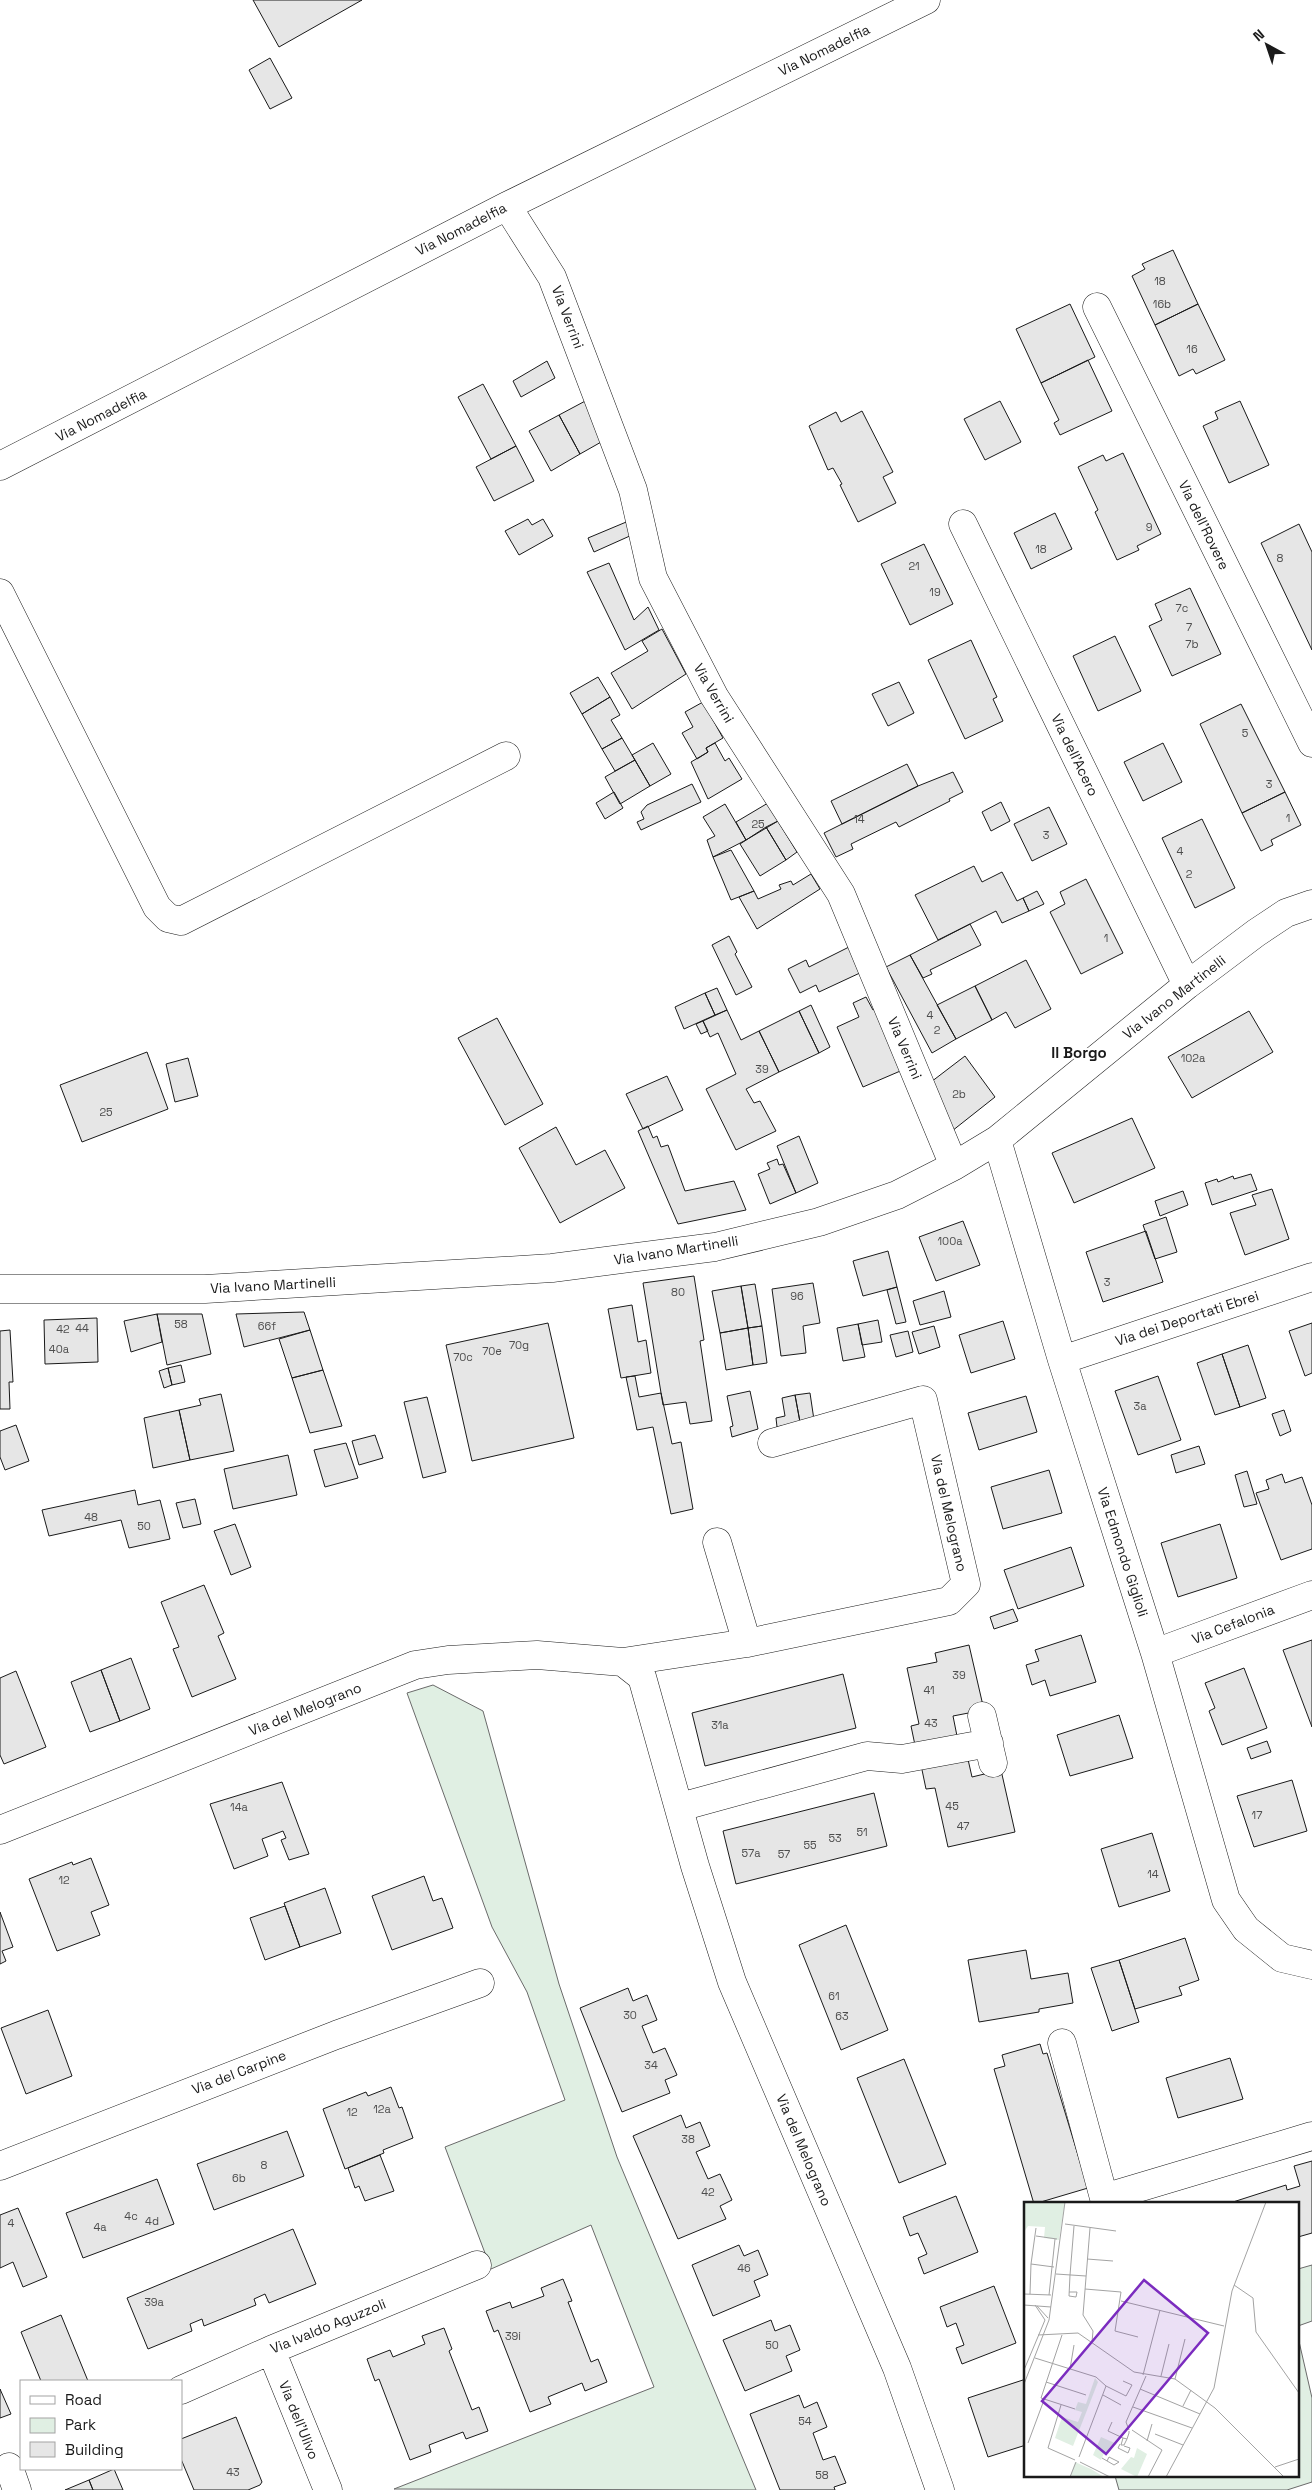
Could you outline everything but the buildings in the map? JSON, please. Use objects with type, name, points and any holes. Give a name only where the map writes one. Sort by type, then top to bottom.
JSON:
[{"type":"street","name":"Via Nomadelfia","points":[[0,466],[507,206],[926,0]]},
{"type":"street","name":"Via Verrini","points":[[507,206],[552,277],[633,490],[653,578],[714,696],[841,894],[954,1166]]},
{"type":"street","name":"Via dell'Rovere","points":[[1096,307],[1312,743]]},
{"type":"street","name":"Via dell'Acero","points":[[963,524],[1186,985]]},
{"type":"street","points":[[0,593],[157,907],[168,918],[181,921],[506,756]]},
{"type":"street","name":"Via Ivano Martinelli","points":[[3,1286],[205,1289],[552,1268],[715,1247],[819,1222],[897,1195],[954,1166],[996,1140],[1186,985],[1286,913],[1312,904]]},
{"type":"street","name":"Via Edmondo Giglioli","points":[[996,1140],[1062,1360],[1155,1653],[1226,1900],[1246,1929],[1272,1948],[1282,1958],[1312,1965]]},
{"type":"street","name":"Via dei Deportati Ebrei","points":[[1062,1360],[1312,1277]]},
{"type":"street","name":"Via del Melograno","points":[[2,1826],[415,1664],[448,1660],[537,1655],[623,1662],[747,1643],[949,1601],[966,1584],[923,1400],[772,1443]]},
{"type":"street","points":[[717,1542],[747,1643]]},
{"type":"street","name":"Via Cefalonia","points":[[1155,1653],[1312,1595]]},
{"type":"street","name":"Via del Melograno","points":[[623,1662],[642,1678],[680,1807],[695,1866],[732,1982],[897,2368],[940,2490]]},
{"type":"street","points":[[680,1807],[867,1756],[902,1759],[991,1753],[982,1716]]},
{"type":"street","points":[[1272,1948],[1312,1949]]},
{"type":"street","name":"Via del Carpine","points":[[0,2166],[336,2035],[480,1983]]},
{"type":"street","points":[[1062,2043],[1104,2198],[1312,2136]]},
{"type":"street","name":"Via Ivaldo Aguzzoli","points":[[182,2390],[270,2350],[477,2265]]},
{"type":"street","name":"Via dell'Ulivo","points":[[270,2350],[328,2490]]},
{"type":"green space","points":[[433,1685],[483,1711],[559,1984],[617,2157],[756,2490],[394,2489],[654,2387],[591,2225],[491,2269],[445,2147],[565,2100],[527,1992],[492,1927],[407,1693]]},
{"type":"green space","points":[[1312,2265],[1312,2321],[1300,2325],[1300,2268]]},
{"type":"green space","points":[[1300,2346],[1312,2398],[1312,2482],[1287,2490],[1119,2490],[1116,2478],[1300,2478]]},
{"type":"district","name":"Il Borgo","points":[[1079,1052]]}]
